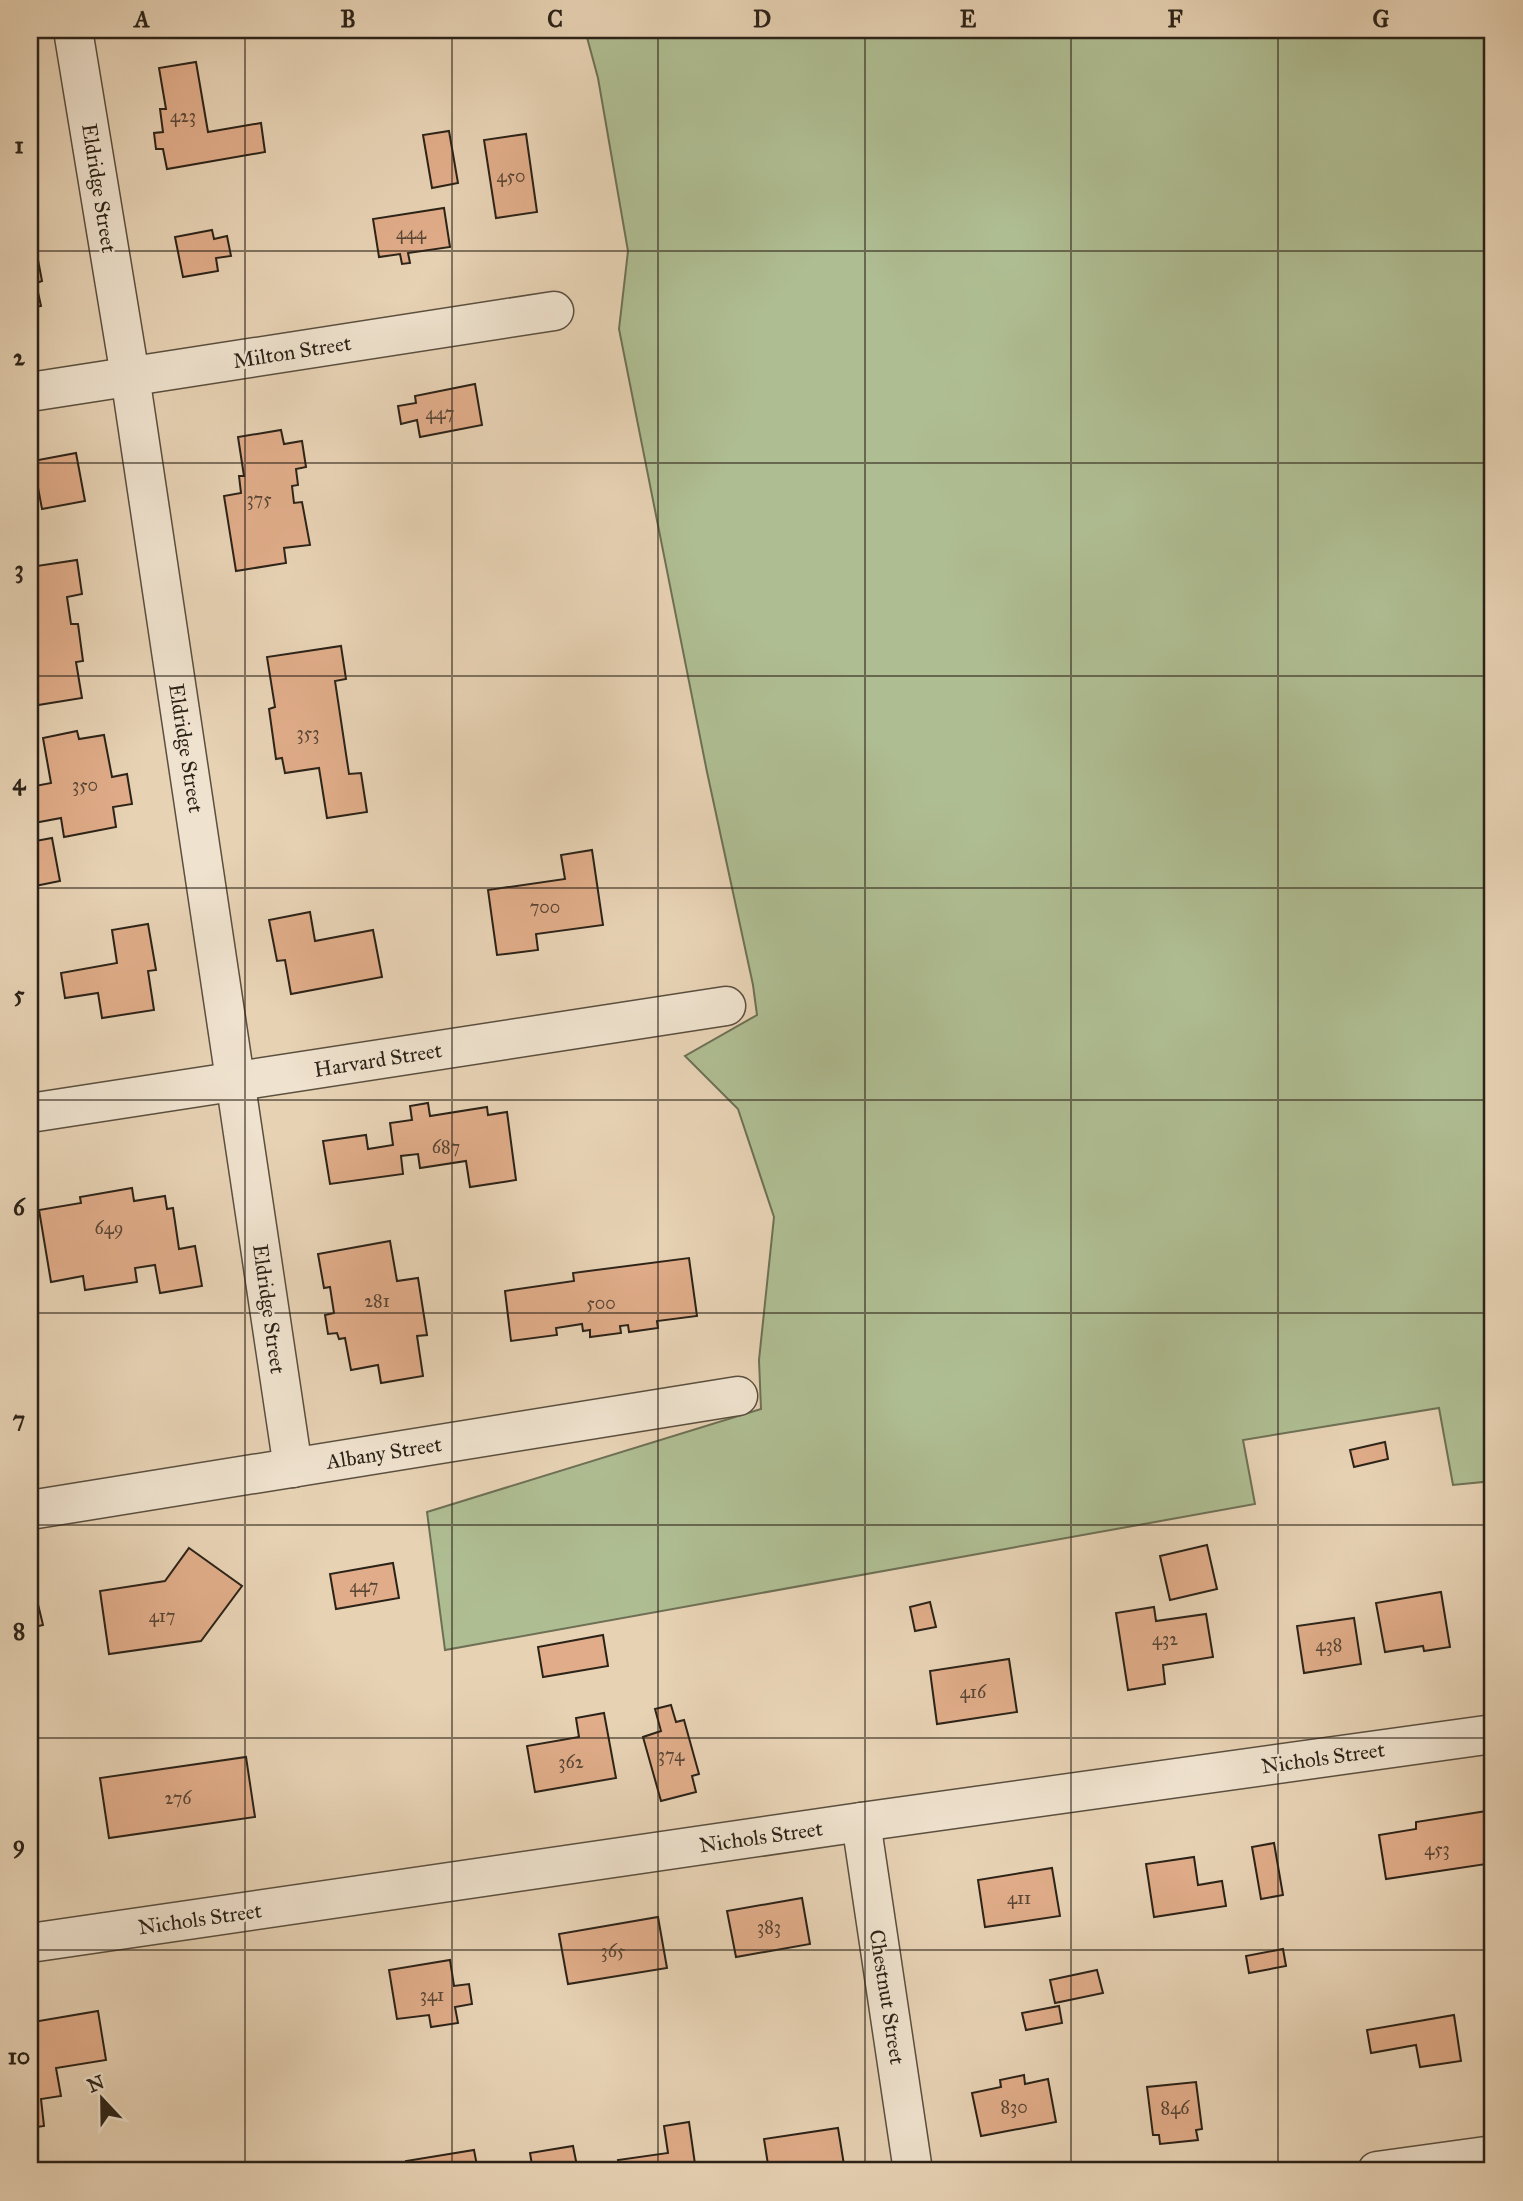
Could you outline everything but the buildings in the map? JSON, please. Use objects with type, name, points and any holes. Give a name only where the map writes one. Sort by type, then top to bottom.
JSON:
[{"type":"street","name":"Eldridge Street","points":[[73,30],[130,376],[293,1468]]},
{"type":"street","name":"Milton Street","points":[[30,391],[554,311]]},
{"type":"street","name":"Harvard Street","points":[[30,1113],[726,1006]]},
{"type":"street","name":"Albany Street","points":[[30,1510],[738,1396]]},
{"type":"street","name":"Nichols Street","points":[[30,1943],[861,1822],[1493,1734]]},
{"type":"street","name":"Chestnut Street","points":[[861,1822],[913,2171]]},
{"type":"street","points":[[1377,2171],[1493,2155]]},
{"type":"green space","points":[[585,30],[1493,30],[1493,1481],[1453,1485],[1439,1408],[1243,1440],[1255,1504],[445,1650],[427,1512],[761,1409],[759,1360],[774,1217],[738,1109],[685,1056],[757,1015],[619,329],[628,251],[598,78]]}]
